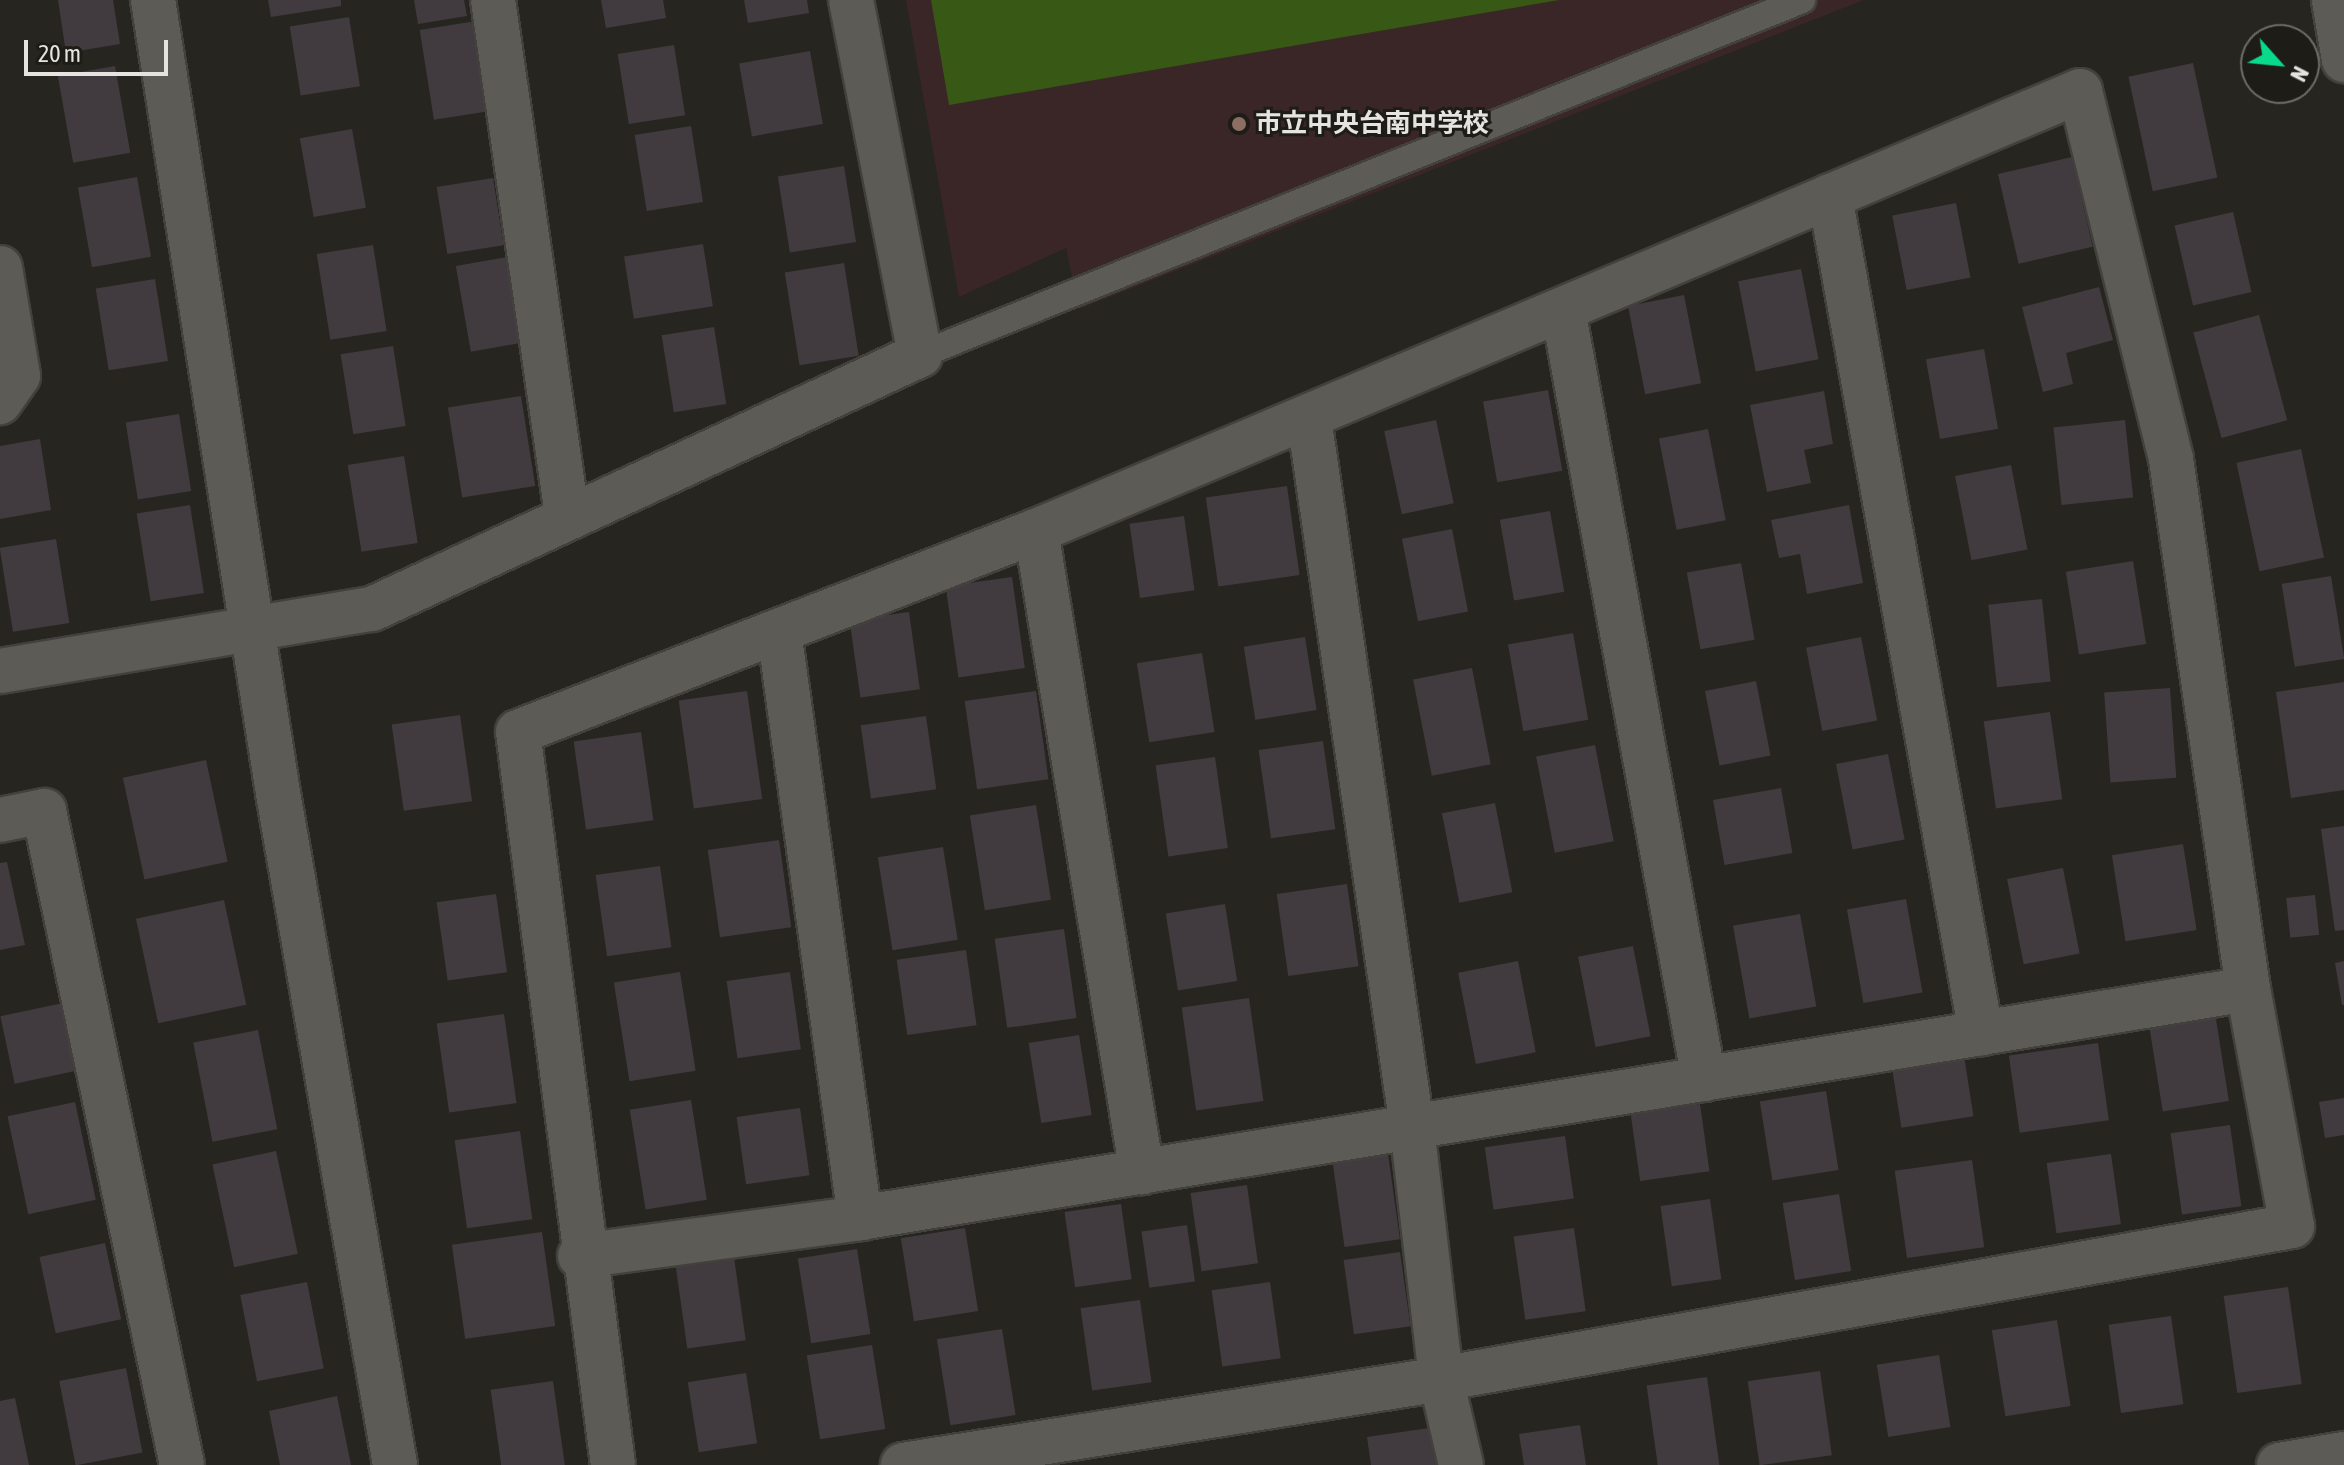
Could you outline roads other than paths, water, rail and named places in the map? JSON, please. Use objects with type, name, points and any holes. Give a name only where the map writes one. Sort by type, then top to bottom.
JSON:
[{"type":"street","points":[[153,0],[395,1465]]},
{"type":"street","points":[[493,0],[567,515]]},
{"type":"street","points":[[0,671],[255,624],[372,609],[567,515],[920,355],[851,0]]},
{"type":"street","points":[[2334,0],[2344,60]]},
{"type":"street","points":[[613,1465],[580,1256],[518,732],[1036,531],[2080,91],[2171,459],[2248,989],[2292,1226],[1441,1379],[903,1465]]},
{"type":"street","points":[[1830,196],[1981,1033]]},
{"type":"street","points":[[0,268],[18,376],[0,402]]},
{"type":"street","points":[[1563,310],[1704,1079]]},
{"type":"street","points":[[1309,418],[1412,1127],[1441,1379],[1461,1465]]},
{"type":"street","points":[[1036,531],[1142,1172]]},
{"type":"street","points":[[779,631],[860,1218]]},
{"type":"street","points":[[0,820],[44,811],[182,1465]]},
{"type":"street","points":[[580,1256],[860,1218],[2248,989]]},
{"type":"street","points":[[2279,1465],[2344,1454]]},
{"type":"lane","points":[[920,355],[1802,0]]},
{"type":"place","name":"市立中央台南中学校","points":[[1239,124]]}]
